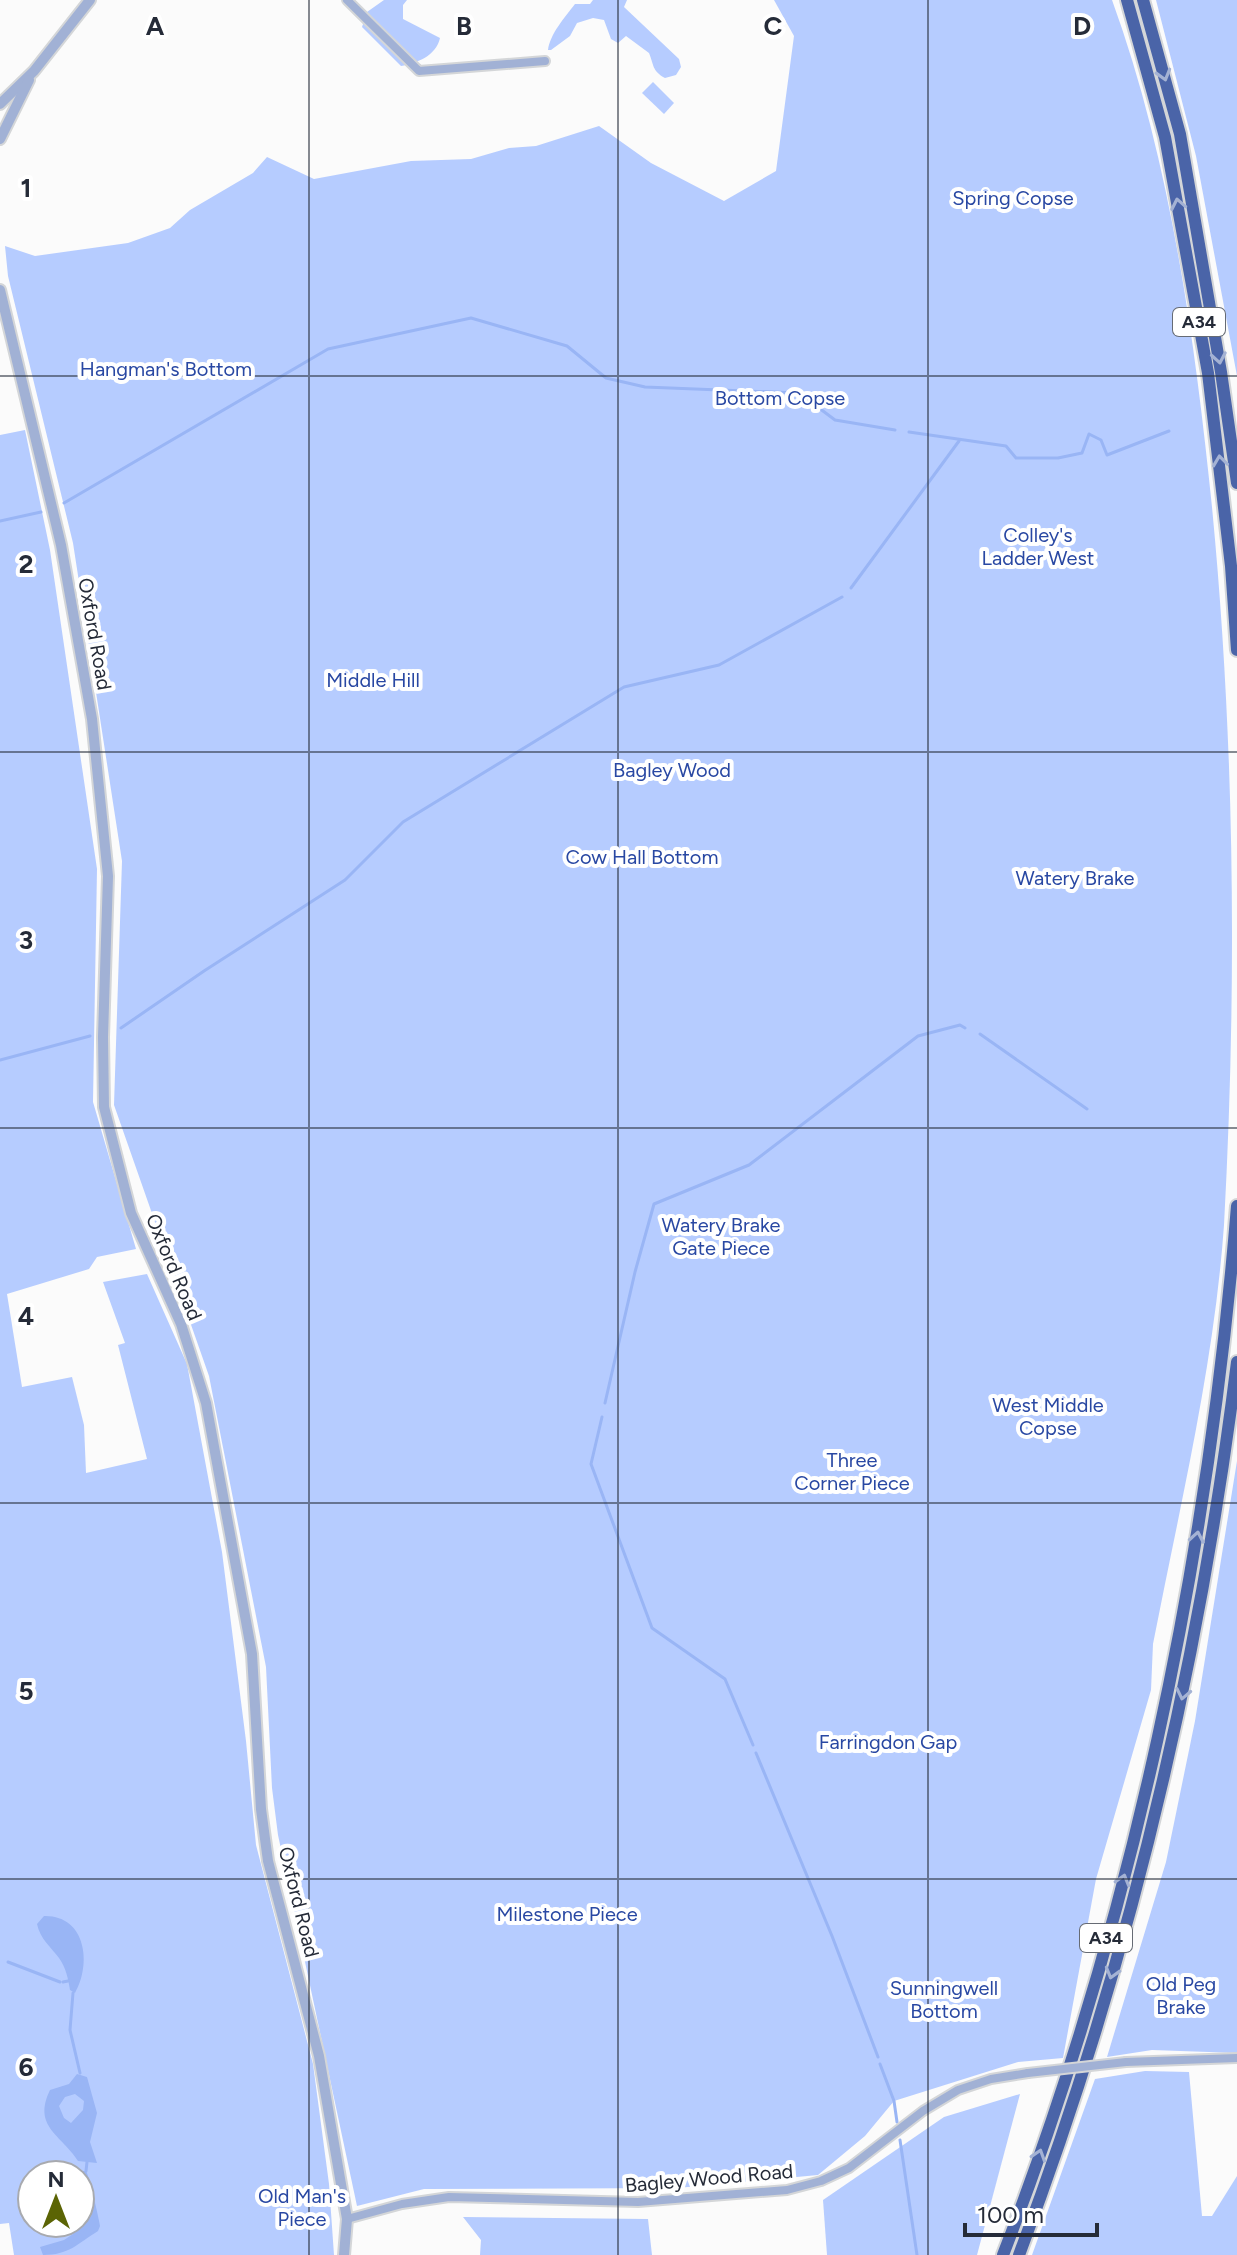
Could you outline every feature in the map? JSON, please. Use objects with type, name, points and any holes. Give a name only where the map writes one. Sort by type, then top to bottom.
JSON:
[{"type":"highway","name":"A34","points":[[1127,0],[1165,137],[1208,373],[1231,566],[1237,650]]},
{"type":"highway","name":"A34","points":[[1143,0],[1180,134],[1237,483]]},
{"type":"highway","name":"A34","points":[[1003,2255],[1081,2028],[1135,1837],[1157,1741],[1184,1614],[1207,1477],[1237,1206]]},
{"type":"highway","name":"A34","points":[[1019,2255],[1095,2033],[1150,1838],[1201,1602],[1222,1479],[1237,1362]]},
{"type":"street","points":[[0,104],[34,71],[90,0]]},
{"type":"street","points":[[347,0],[419,71],[545,61]]},
{"type":"street","points":[[0,139],[34,71]]},
{"type":"street","name":"Oxford Road","points":[[0,290],[61,545],[97,757],[108,876],[104,1107],[131,1213],[181,1324],[206,1403],[252,1654],[261,1809],[268,1861],[319,2056],[347,2219],[344,2255]]},
{"type":"street","name":"Bagley Wood Road","points":[[347,2219],[402,2204],[449,2197],[638,2202],[787,2190],[821,2181],[849,2168],[923,2111],[958,2090],[991,2079],[1126,2062],[1237,2058]]},
{"type":"green space","points":[[384,0],[407,0],[403,5],[403,19],[440,38],[430,54],[401,66],[362,27],[367,12]]},
{"type":"green space","points":[[593,0],[627,0],[624,7],[679,59],[681,67],[676,75],[665,78],[658,73],[649,53],[626,36],[618,43],[611,39],[604,20],[593,18],[577,23],[570,36],[548,50],[555,32],[575,4],[590,4]]},
{"type":"green space","name":"Bagley Wood","points":[[774,0],[1112,0],[1150,123],[1165,186],[1197,380],[1220,596],[1232,866],[1232,956],[1228,1135],[1219,1278],[1195,1435],[1153,1644],[1151,1690],[1096,1879],[1063,2058],[1018,2062],[894,2101],[865,2136],[818,2175],[677,2188],[424,2189],[357,2206],[278,1835],[272,1788],[266,1667],[209,1376],[114,1105],[122,861],[73,543],[8,276],[5,246],[35,256],[128,243],[170,228],[190,210],[253,173],[267,157],[314,179],[411,161],[471,159],[509,148],[536,146],[599,126],[651,163],[724,201],[776,171],[794,36]]},
{"type":"green space","points":[[1156,0],[1237,0],[1237,376],[1196,156]]},
{"type":"green space","points":[[653,82],[674,103],[664,114],[642,93]]},
{"type":"green space","name":"Old Man's Piece","points":[[25,430],[50,550],[97,869],[93,1102],[136,1249],[97,1257],[89,1269],[7,1294],[22,1387],[72,1377],[84,1425],[86,1473],[147,1459],[118,1345],[125,1343],[103,1282],[147,1274],[187,1364],[222,1552],[256,1845],[313,2064],[329,2184],[334,2255],[14,2255],[9,2223],[0,2224],[0,435]]},
{"type":"green space","name":"Old Peg Brake","points":[[1237,1461],[1237,2053],[1152,2050],[1107,2057],[1166,1862],[1195,1721]]},
{"type":"green space","points":[[1145,2071],[1189,2072],[1202,2216],[1212,2216],[1237,2176],[1237,2255],[1032,2255],[1095,2079]]},
{"type":"green space","points":[[1020,2094],[977,2255],[827,2255],[823,2200],[944,2117]]},
{"type":"green space","points":[[463,2217],[648,2219],[652,2255],[480,2255],[481,2240]]},
{"type":"shaded area","points":[[44,1916],[69,1924],[82,1943],[83,1969],[75,1993],[70,1990],[61,1962],[38,1929],[37,1924]]},
{"type":"shaded area","points":[[77,2074],[87,2077],[97,2113],[90,2142],[96,2159],[76,2159],[51,2130],[45,2113],[50,2090],[69,2084]],"holes":[[[75,2094],[84,2101],[83,2110],[71,2123],[64,2118],[59,2106],[65,2097]]]},
{"type":"shaded area","points":[[96,2209],[100,2226],[96,2232]]},
{"type":"shaded area","points":[[86,2239],[66,2251],[43,2255],[40,2247],[64,2240]]},
{"type":"waterway","points":[[64,503],[328,349],[471,318],[567,346],[606,378],[645,387],[799,393],[835,420],[895,430]]},
{"type":"waterway","points":[[909,432],[1006,446],[1016,458],[1058,458],[1082,453],[1089,434],[1101,440],[1107,455],[1169,431]]},
{"type":"waterway","points":[[851,588],[959,441]]},
{"type":"waterway","points":[[0,521],[41,512]]},
{"type":"waterway","points":[[121,1028],[345,880],[403,822],[624,687],[719,665],[842,597]]},
{"type":"waterway","points":[[605,1403],[654,1204],[749,1165],[918,1036],[960,1025],[965,1028]]},
{"type":"waterway","points":[[980,1034],[1087,1109]]},
{"type":"waterway","points":[[0,1060],[90,1036]]},
{"type":"waterway","points":[[602,1417],[591,1464],[652,1628],[725,1679],[753,1745]]},
{"type":"waterway","points":[[756,1753],[878,2057]]},
{"type":"waterway","points":[[8,1962],[60,1982]]},
{"type":"waterway","points":[[63,1982],[68,1981]]},
{"type":"waterway","points":[[73,1993],[70,2030],[80,2073]]},
{"type":"waterway","points":[[880,2064],[894,2101],[897,2122]]},
{"type":"waterway","points":[[900,2140],[917,2255]]},
{"type":"park label","name":"Spring Copse","points":[[1013,198]]},
{"type":"park label","name":"Hangman's Bottom","points":[[166,369]]},
{"type":"park label","name":"Bottom Copse","points":[[780,398]]},
{"type":"park label","name":"Colley's Ladder West","points":[[1038,546]]},
{"type":"park label","name":"Middle Hill","points":[[373,680]]},
{"type":"park label","name":"Cow Hall Bottom","points":[[642,857]]},
{"type":"park label","name":"Watery Brake","points":[[1075,878]]},
{"type":"park label","name":"Watery Brake Gate Piece","points":[[721,1236]]},
{"type":"park label","name":"West Middle Copse","points":[[1048,1416]]},
{"type":"park label","name":"Three Corner Piece","points":[[852,1472]]},
{"type":"park label","name":"Farringdon Gap","points":[[888,1742]]},
{"type":"park label","name":"Milestone Piece","points":[[567,1914]]},
{"type":"park label","name":"Sunningwell Bottom","points":[[944,2000]]}]
